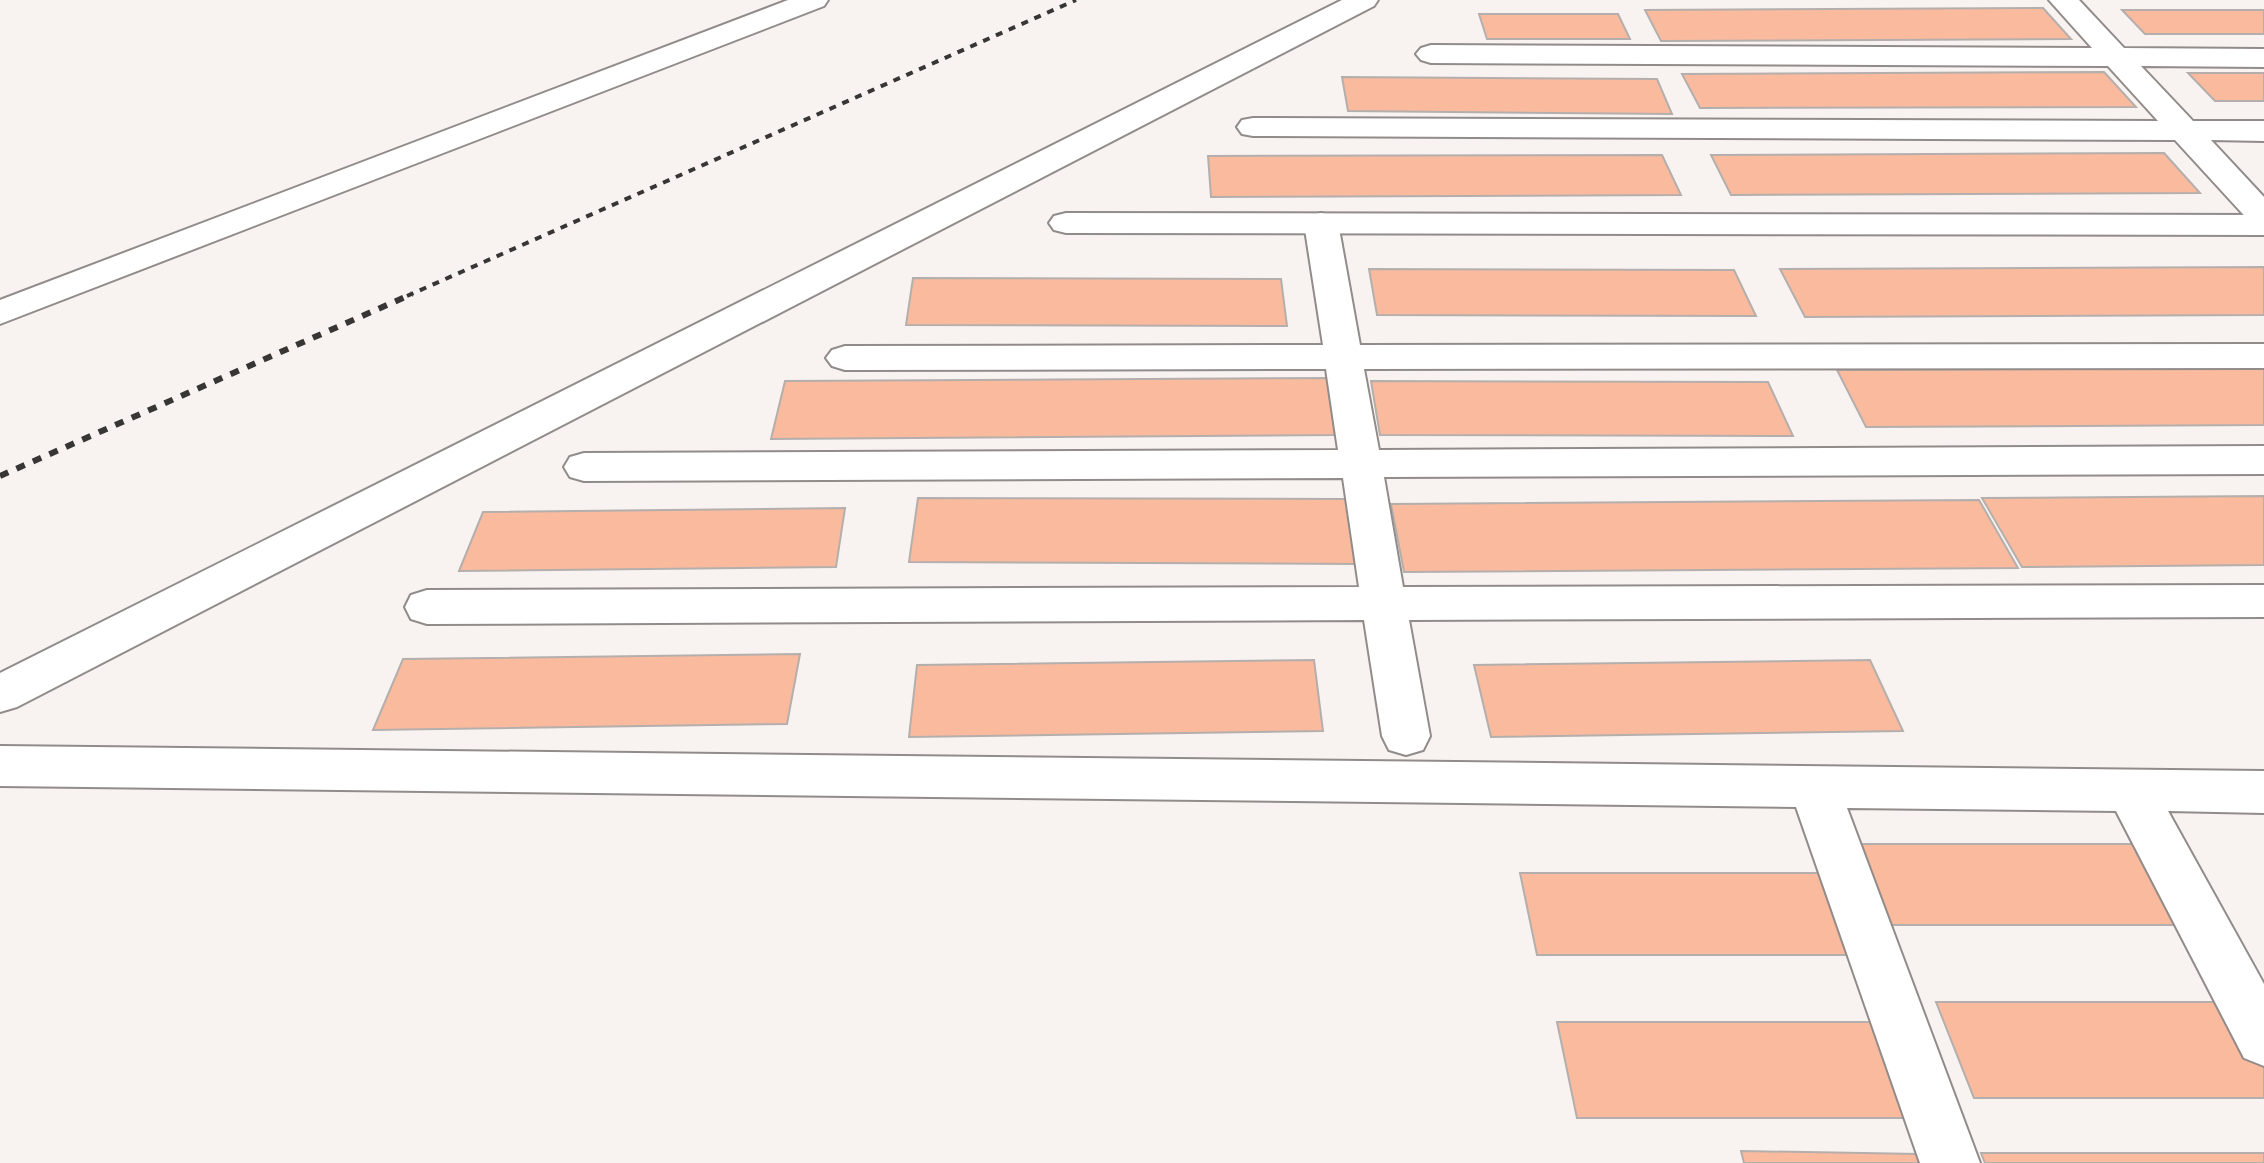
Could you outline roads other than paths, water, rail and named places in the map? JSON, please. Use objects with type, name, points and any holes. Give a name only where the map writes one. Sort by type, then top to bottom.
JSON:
[{"type":"street","points":[[0,313],[814,0]]},
{"type":"street","points":[[0,694],[1364,0]]},
{"type":"street","points":[[2063,0],[2264,217]]},
{"type":"street","points":[[1431,54],[2264,58]]},
{"type":"street","points":[[1253,127],[2264,131]]},
{"type":"street","points":[[1066,223],[2264,225]]},
{"type":"street","points":[[1321,223],[1406,736]]},
{"type":"street","points":[[845,358],[2264,356]]},
{"type":"street","points":[[584,467],[2264,460]]},
{"type":"street","points":[[427,607],[2264,601]]},
{"type":"street","points":[[0,766],[2264,792]]},
{"type":"street","points":[[1814,787],[1950,1163]]},
{"type":"street","points":[[2131,791],[2264,1039]]},
{"type":"railway","points":[[407,296],[1076,0]]},
{"type":"railway","points":[[0,476],[412,294]]}]
